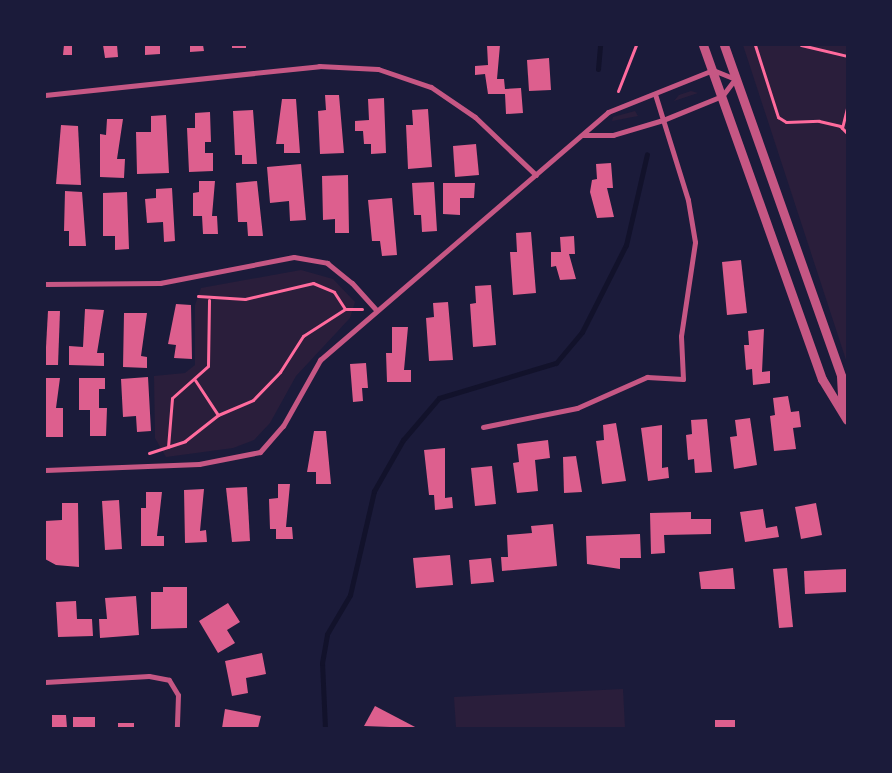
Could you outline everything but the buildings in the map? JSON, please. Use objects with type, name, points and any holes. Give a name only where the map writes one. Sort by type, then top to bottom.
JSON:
[{"type":"street","points":[[703,45],[822,379],[843,409],[847,420]]},
{"type":"street","points":[[724,45],[841,376],[843,409]]},
{"type":"street","points":[[45,95],[319,66],[378,69],[430,86],[445,96],[475,117],[536,175]]},
{"type":"street","points":[[45,470],[200,464],[260,452],[283,426],[320,360],[608,112],[713,70],[735,79]]},
{"type":"street","points":[[583,135],[613,136],[663,120],[722,96],[735,79]]},
{"type":"street","points":[[483,427],[577,408],[647,377],[683,379],[681,336],[695,242],[688,200],[655,94]]},
{"type":"street","points":[[45,284],[160,283],[294,257],[327,264],[352,282],[376,310]]},
{"type":"street","points":[[45,682],[149,676],[168,680],[178,694],[177,728]]},
{"type":"path","points":[[618,91],[636,45]]},
{"type":"path","points":[[755,45],[778,117],[786,122],[819,121],[842,128],[847,133]]},
{"type":"path","points":[[801,45],[847,56]]},
{"type":"path","points":[[842,128],[847,108]]},
{"type":"path","points":[[842,128],[847,127]]},
{"type":"path","points":[[847,249],[847,264]]},
{"type":"path","points":[[198,296],[209,300],[245,299],[314,283],[334,292],[345,309]]},
{"type":"path","points":[[168,447],[172,398],[195,380],[208,366],[209,300]]},
{"type":"path","points":[[149,453],[185,441],[218,415],[253,400],[280,372],[303,336],[345,309],[376,310]]},
{"type":"path","points":[[195,380],[218,415]]},
{"type":"shaded area","points":[[743,45],[847,45],[847,363]]},
{"type":"shaded area","points":[[691,91],[698,93],[674,101],[679,95]]},
{"type":"shaded area","points":[[635,111],[638,116],[612,121],[613,117]]},
{"type":"shaded area","points":[[301,270],[333,279],[355,302],[350,318],[296,376],[270,423],[254,440],[233,448],[166,457],[155,438],[154,376],[185,373],[195,365],[195,305],[201,288]]},
{"type":"shaded area","points":[[623,689],[625,728],[456,728],[454,697]]},
{"type":"waterway","points":[[598,69],[600,45]]},
{"type":"waterway","points":[[325,728],[322,663],[327,634],[350,595],[374,491],[403,440],[439,398],[556,363],[582,332],[626,245],[647,154]]}]
